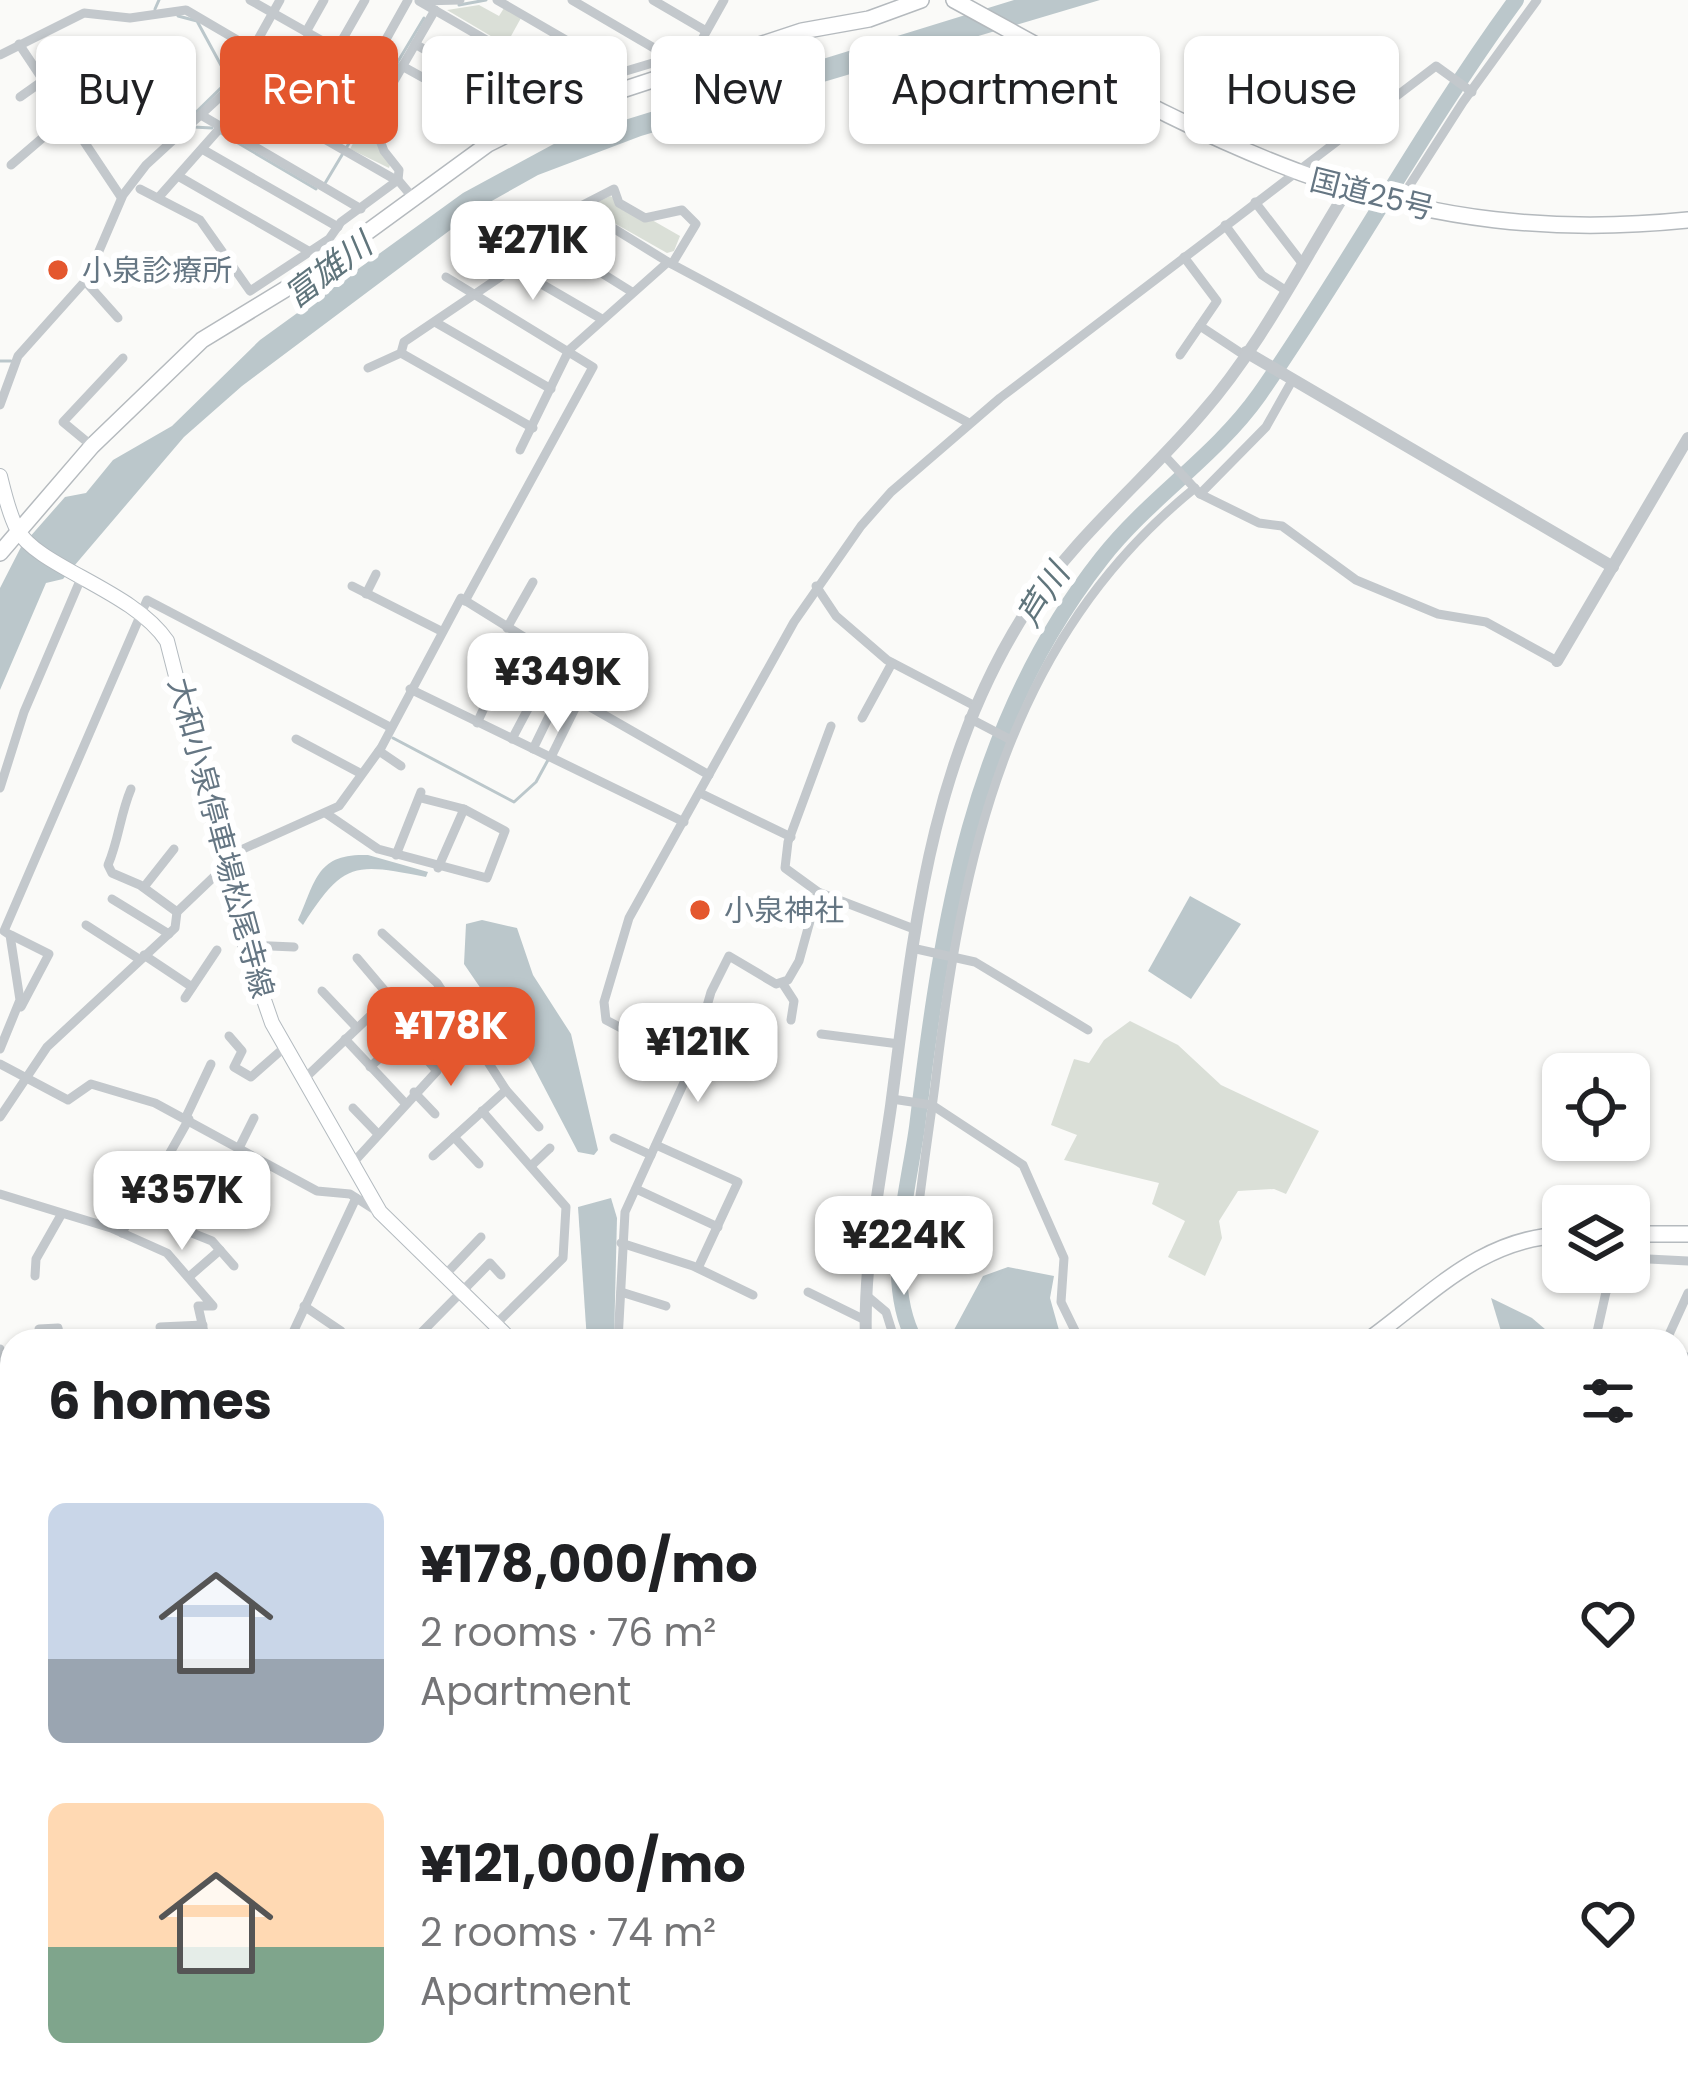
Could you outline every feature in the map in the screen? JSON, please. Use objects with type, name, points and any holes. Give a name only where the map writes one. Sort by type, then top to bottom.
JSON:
[{"type":"main road","points":[[627,88],[802,31],[869,20],[921,0]]},
{"type":"main road","name":"国道25号","points":[[954,0],[1194,129],[1293,174],[1346,192],[1395,204],[1546,224],[1688,220]]},
{"type":"main road","points":[[0,553],[160,375],[211,333],[307,276],[488,144]]},
{"type":"main road","points":[[0,476],[21,533]]},
{"type":"main road","name":"大和小泉停車場松尾寺線","points":[[21,533],[80,575],[142,609],[174,657],[245,945],[285,1047],[380,1213],[499,1329]]},
{"type":"main road","points":[[1650,1234],[1688,1234]]},
{"type":"main road","points":[[1383,1329],[1479,1256],[1525,1236],[1542,1236]]},
{"type":"street","points":[[94,0],[98,12]]},
{"type":"street","points":[[250,0],[313,36]]},
{"type":"street","points":[[260,36],[280,0]]},
{"type":"street","points":[[306,32],[324,0]]},
{"type":"street","points":[[344,36],[365,0]]},
{"type":"street","points":[[415,0],[460,0]]},
{"type":"street","points":[[415,0],[479,36]]},
{"type":"street","points":[[391,36],[415,0]]},
{"type":"street","points":[[497,0],[559,36]]},
{"type":"street","points":[[572,0],[651,46]]},
{"type":"street","points":[[653,0],[706,31]]},
{"type":"street","points":[[703,36],[724,0]]},
{"type":"street","points":[[1395,204],[1537,0]]},
{"type":"street","points":[[0,55],[71,16],[98,12],[130,18],[189,5],[234,36]]},
{"type":"street","points":[[398,70],[434,10]]},
{"type":"street","points":[[20,44],[36,68]]},
{"type":"street","points":[[415,44],[422,48]]},
{"type":"street","points":[[402,65],[422,77]]},
{"type":"street","points":[[691,1065],[614,1028],[604,1012],[629,918],[817,586],[891,492],[969,423],[1436,66],[1471,91]]},
{"type":"street","points":[[20,97],[36,86]]},
{"type":"street","points":[[0,404],[18,356],[88,284],[122,197],[146,165],[220,97]]},
{"type":"street","points":[[201,115],[219,130],[361,209]]},
{"type":"street","points":[[158,198],[219,130]]},
{"type":"street","points":[[11,165],[36,144]]},
{"type":"street","points":[[90,144],[122,197]]},
{"type":"street","points":[[334,144],[397,180],[414,199]]},
{"type":"street","points":[[140,189],[200,220],[250,291],[310,252],[397,180],[399,170],[381,144]]},
{"type":"street","points":[[202,149],[338,227]]},
{"type":"street","points":[[178,176],[310,252]]},
{"type":"street","points":[[520,449],[569,350],[632,292],[674,265],[696,224],[682,211],[645,218],[619,203],[614,189],[579,207],[674,265],[969,423]]},
{"type":"street","points":[[866,1329],[914,929],[932,826],[972,712],[1042,587],[1096,521],[1202,413],[1346,192]]},
{"type":"street","points":[[1255,202],[1302,263]]},
{"type":"street","points":[[401,353],[404,342],[552,242],[598,218]]},
{"type":"street","points":[[1226,225],[1262,275],[1285,290]]},
{"type":"street","points":[[552,242],[632,292]]},
{"type":"street","points":[[1180,355],[1216,301],[1184,257]]},
{"type":"street","points":[[514,268],[600,318]]},
{"type":"street","points":[[446,277],[569,350],[592,371],[465,601]]},
{"type":"street","points":[[88,284],[118,318]]},
{"type":"street","points":[[435,322],[551,389]]},
{"type":"street","points":[[1200,326],[1612,566]]},
{"type":"street","points":[[368,368],[401,353]]},
{"type":"street","points":[[401,353],[533,428]]},
{"type":"street","points":[[92,446],[63,422],[123,358]]},
{"type":"street","points":[[914,1249],[953,955],[978,825],[1011,740],[1086,600],[1136,538],[1266,427],[1289,376]]},
{"type":"street","points":[[1163,454],[1196,489],[1259,523],[1282,526],[1356,580],[1438,614],[1486,622],[1557,661],[1688,438]]},
{"type":"street","points":[[0,517],[21,533]]},
{"type":"street","points":[[366,593],[376,574]]},
{"type":"street","points":[[0,788],[24,712],[80,575]]},
{"type":"street","points":[[507,628],[533,581]]},
{"type":"street","points":[[352,586],[442,631]]},
{"type":"street","points":[[817,586],[836,616],[892,663],[1011,740]]},
{"type":"street","points":[[177,912],[243,849],[339,806],[358,772],[379,751],[388,726],[460,598],[590,678],[629,693],[640,681]]},
{"type":"street","points":[[0,1048],[49,954],[4,931],[147,600],[388,726]]},
{"type":"street","points":[[478,723],[518,635]]},
{"type":"street","points":[[512,740],[555,658]]},
{"type":"street","points":[[862,718],[892,663]]},
{"type":"street","points":[[551,757],[590,678]]},
{"type":"street","points":[[410,689],[684,822]]},
{"type":"street","points":[[578,700],[709,775]]},
{"type":"street","points":[[533,749],[551,712]]},
{"type":"street","points":[[831,726],[791,837],[785,868],[818,892],[914,929]]},
{"type":"street","points":[[296,739],[358,772]]},
{"type":"street","points":[[379,751],[401,766]]},
{"type":"street","points":[[0,1117],[47,1047],[178,925],[177,912],[144,887],[112,873],[108,865],[118,838],[115,825],[131,789]]},
{"type":"street","points":[[700,793],[791,837]]},
{"type":"street","points":[[327,814],[397,855],[476,879],[491,874],[505,831],[464,809],[421,795],[397,855]]},
{"type":"street","points":[[438,868],[464,809]]},
{"type":"street","points":[[144,887],[174,849]]},
{"type":"street","points":[[783,985],[799,961],[818,892]]},
{"type":"street","points":[[112,898],[169,934]]},
{"type":"street","points":[[86,925],[142,957],[188,992],[217,950]]},
{"type":"street","points":[[382,933],[443,991],[506,1090],[538,1127]]},
{"type":"street","points":[[10,934],[19,1012]]},
{"type":"street","points":[[245,945],[294,946]]},
{"type":"street","points":[[912,948],[953,955],[1088,1030]]},
{"type":"street","points":[[619,1329],[621,1243],[636,1189],[691,1065],[711,992],[729,956],[783,985],[794,1001],[791,1020]]},
{"type":"street","points":[[303,1080],[390,997],[357,958]]},
{"type":"street","points":[[322,991],[357,1028]]},
{"type":"street","points":[[370,1066],[443,991]]},
{"type":"street","points":[[351,1165],[437,1071],[380,1006]]},
{"type":"street","points":[[821,1034],[899,1044]]},
{"type":"street","points":[[229,1036],[242,1051],[234,1067],[251,1077],[285,1047]]},
{"type":"street","points":[[345,1039],[405,1103]]},
{"type":"street","points":[[0,1064],[60,1098],[74,1098],[92,1084],[187,1118],[323,1194],[356,1198],[380,1213]]},
{"type":"street","points":[[137,1168],[158,1174],[211,1064]]},
{"type":"street","points":[[433,1156],[506,1090]]},
{"type":"street","points":[[414,1092],[436,1114]]},
{"type":"street","points":[[892,1100],[932,1105],[1023,1165],[1064,1258],[1060,1302],[1074,1329]]},
{"type":"street","points":[[353,1108],[378,1134]]},
{"type":"street","points":[[482,1112],[566,1207],[566,1249],[495,1325]]},
{"type":"street","points":[[239,1148],[254,1118]]},
{"type":"street","points":[[454,1137],[479,1164]]},
{"type":"street","points":[[614,1138],[738,1182],[698,1268]]},
{"type":"street","points":[[531,1166],[550,1148]]},
{"type":"street","points":[[636,1189],[718,1227]]},
{"type":"street","points":[[1,1196],[122,1233],[167,1253],[213,1306],[198,1306],[204,1329]]},
{"type":"street","points":[[295,1329],[356,1198]]},
{"type":"street","points":[[122,1233],[131,1216],[140,1212],[212,1240],[234,1266]]},
{"type":"street","points":[[35,1276],[36,1258],[61,1215]]},
{"type":"street","points":[[444,1276],[481,1238]]},
{"type":"street","points":[[621,1243],[698,1268],[751,1294],[743,1306]]},
{"type":"street","points":[[190,1276],[220,1250]]},
{"type":"street","points":[[1650,1260],[1688,1261]]},
{"type":"street","points":[[426,1329],[490,1263],[501,1275]]},
{"type":"street","points":[[621,1292],[666,1306]]},
{"type":"street","points":[[808,1292],[866,1320]]},
{"type":"street","points":[[1671,1329],[1688,1292]]},
{"type":"street","points":[[1598,1329],[1606,1293]]},
{"type":"street","points":[[867,1296],[881,1304],[890,1329]]},
{"type":"street","points":[[304,1306],[338,1329]]},
{"type":"street","points":[[160,1327],[203,1325]]},
{"type":"street","points":[[39,1329],[58,1329]]},
{"type":"shaded area","points":[[1014,0],[1100,0],[978,36],[897,36]]},
{"type":"shaded area","points":[[479,5],[499,16],[504,8],[521,18],[511,36],[491,36],[447,10]]},
{"type":"shaded area","points":[[849,51],[849,74],[825,81],[825,58]]},
{"type":"shaded area","points":[[651,112],[651,133],[627,141],[627,119]]},
{"type":"shaded area","points":[[353,144],[377,144],[389,168],[350,149]]},
{"type":"shaded area","points":[[554,144],[620,144],[538,175],[481,207],[242,386],[184,437],[63,579],[46,583],[0,690],[0,588],[21,547],[65,497],[86,493],[113,460],[172,426],[260,340],[463,193]]},
{"type":"shaded area","points":[[610,196],[680,236],[674,251],[667,253],[593,211],[592,205]]},
{"type":"shaded area","points":[[368,855],[428,872],[426,877],[382,870],[353,872],[329,889],[303,925],[298,920],[314,882],[328,864]]},
{"type":"shaded area","points":[[1190,896],[1241,924],[1191,999],[1148,971]]},
{"type":"shaded area","points":[[482,920],[517,928],[533,975],[571,1034],[598,1150],[594,1155],[578,1152],[531,1062],[464,964],[466,924]]},
{"type":"shaded area","points":[[1130,1021],[1178,1045],[1221,1085],[1319,1131],[1286,1194],[1274,1189],[1238,1191],[1219,1221],[1222,1238],[1205,1276],[1168,1257],[1185,1221],[1152,1204],[1159,1183],[1064,1160],[1077,1135],[1051,1125],[1074,1059],[1089,1063],[1104,1040]]},
{"type":"shaded area","points":[[120,1187],[156,1192],[147,1210],[139,1207],[115,1225],[104,1221]]},
{"type":"shaded area","points":[[611,1198],[617,1218],[614,1329],[586,1329],[578,1207]]},
{"type":"shaded area","points":[[1008,1267],[1054,1276],[1050,1298],[1059,1329],[954,1329],[983,1276]]},
{"type":"shaded area","points":[[1491,1298],[1545,1329],[1500,1329]]},
{"type":"waterway","points":[[155,9],[159,0]]},
{"type":"waterway","points":[[459,5],[486,0]]},
{"type":"waterway","name":"芦川","points":[[910,1329],[900,1291],[900,1236],[938,975],[970,828],[992,757],[1021,688],[1057,622],[1102,558],[1223,438],[1259,395],[1516,0]]},
{"type":"waterway","points":[[178,16],[197,21],[229,80],[196,112]]},
{"type":"waterway","points":[[324,185],[424,18]]},
{"type":"waterway","points":[[196,127],[212,128]]},
{"type":"waterway","points":[[240,144],[316,189]]},
{"type":"waterway","points":[[0,361],[11,361]]},
{"type":"waterway","points":[[393,738],[514,802],[536,782],[548,760]]},
{"type":"place","name":"小泉診療所","points":[[58,270]]},
{"type":"place","name":"小泉神社","points":[[700,910]]},
{"type":"water label","name":"富雄川","points":[[328,270]]}]
